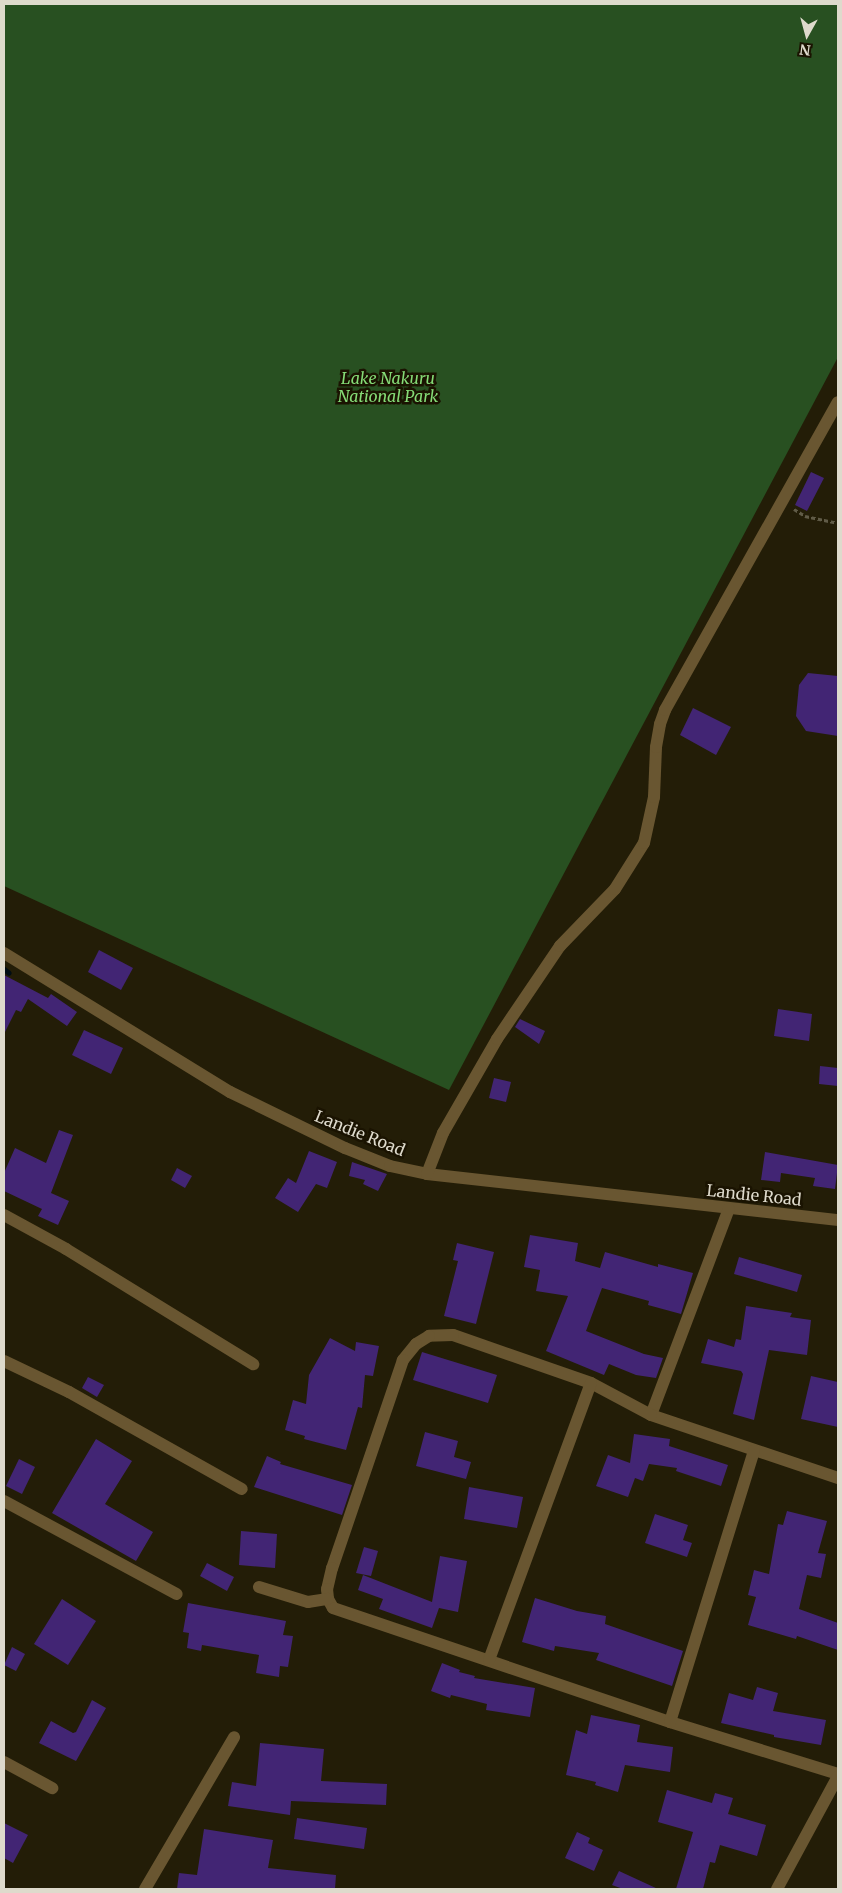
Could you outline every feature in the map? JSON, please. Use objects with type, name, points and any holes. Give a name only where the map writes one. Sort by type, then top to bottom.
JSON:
[{"type":"street","points":[[426,1174],[443,1133],[497,1039],[560,946],[615,889],[644,843],[654,797],[657,739],[665,710],[838,402]]},
{"type":"street","name":"Landie Road","points":[[4,953],[230,1092],[345,1148],[390,1166],[426,1174],[838,1220]]},
{"type":"street","points":[[652,1415],[729,1209]]},
{"type":"street","points":[[4,1215],[66,1249],[253,1364]]},
{"type":"street","points":[[777,1889],[838,1775],[670,1722],[334,1608],[328,1599],[327,1589],[332,1568],[403,1360],[416,1344],[429,1336],[453,1335],[591,1383],[652,1415],[838,1478]]},
{"type":"street","points":[[4,1361],[69,1392],[242,1489]]},
{"type":"street","points":[[489,1660],[591,1383]]},
{"type":"street","points":[[670,1722],[754,1451]]},
{"type":"street","points":[[4,1501],[177,1594]]},
{"type":"street","points":[[259,1586],[308,1602],[328,1599]]},
{"type":"street","points":[[146,1889],[234,1737]]},
{"type":"street","points":[[4,1762],[52,1788]]},
{"type":"path","points":[[782,502],[805,516],[838,523]]},
{"type":"green space","name":"Lake Nakuru National Park","points":[[4,4],[838,4],[838,357],[449,1090],[4,886]]},
{"type":"building","points":[[811,472],[824,478],[807,511],[795,505]]},
{"type":"building","points":[[808,673],[838,676],[838,736],[806,731],[796,716],[799,685]]},
{"type":"building","points":[[693,708],[731,727],[716,755],[680,735]]},
{"type":"building","points":[[99,950],[133,968],[121,990],[88,972]]},
{"type":"building","points":[[4,975],[48,998],[51,994],[77,1012],[67,1026],[28,999],[21,1012],[16,1010],[4,1034]]},
{"type":"building","points":[[778,1009],[812,1014],[809,1041],[774,1036]]},
{"type":"building","points":[[520,1019],[545,1031],[539,1044],[515,1027]]},
{"type":"building","points":[[84,1030],[123,1048],[111,1074],[72,1055]]},
{"type":"building","points":[[820,1066],[838,1068],[838,1086],[819,1084]]},
{"type":"building","points":[[494,1078],[511,1082],[506,1102],[489,1098]]},
{"type":"building","points":[[59,1130],[73,1135],[51,1193],[69,1201],[58,1225],[38,1216],[42,1209],[4,1191],[4,1173],[15,1148],[46,1163]]},
{"type":"building","points":[[309,1151],[337,1162],[327,1188],[316,1184],[298,1212],[275,1198],[288,1178],[296,1183]]},
{"type":"building","points":[[765,1152],[838,1165],[835,1189],[813,1186],[815,1178],[781,1173],[780,1182],[761,1180]]},
{"type":"building","points":[[352,1162],[387,1174],[378,1191],[363,1184],[365,1180],[349,1176]]},
{"type":"building","points":[[177,1168],[192,1176],[185,1188],[171,1180]]},
{"type":"building","points":[[530,1235],[578,1243],[575,1261],[600,1268],[605,1252],[658,1267],[658,1264],[693,1273],[681,1314],[648,1305],[649,1301],[602,1288],[586,1331],[644,1354],[663,1358],[656,1378],[636,1375],[609,1364],[604,1375],[546,1351],[568,1296],[536,1291],[540,1270],[524,1267]]},
{"type":"building","points":[[457,1243],[494,1252],[476,1324],[444,1316],[458,1261],[453,1260]]},
{"type":"building","points":[[739,1257],[802,1275],[797,1292],[734,1274]]},
{"type":"building","points":[[746,1306],[792,1313],[790,1317],[811,1320],[807,1355],[769,1350],[754,1420],[733,1414],[743,1374],[741,1371],[701,1363],[708,1339],[734,1347],[736,1339],[741,1340]]},
{"type":"building","points":[[330,1338],[355,1351],[356,1342],[379,1346],[373,1376],[365,1375],[362,1408],[358,1407],[346,1450],[304,1439],[305,1436],[285,1430],[293,1400],[306,1404],[309,1375]]},
{"type":"building","points":[[422,1352],[497,1375],[488,1403],[413,1380]]},
{"type":"building","points":[[811,1376],[838,1382],[838,1427],[801,1419]]},
{"type":"building","points":[[88,1377],[104,1385],[97,1397],[82,1388]]},
{"type":"building","points":[[425,1432],[458,1441],[454,1457],[471,1462],[466,1479],[416,1466]]},
{"type":"building","points":[[634,1434],[670,1439],[669,1446],[728,1465],[721,1486],[676,1471],[677,1468],[649,1464],[643,1481],[635,1478],[628,1497],[596,1486],[608,1455],[630,1463]]},
{"type":"building","points":[[96,1439],[132,1461],[105,1504],[153,1532],[136,1561],[52,1513]]},
{"type":"building","points":[[267,1456],[281,1462],[280,1464],[352,1485],[342,1515],[254,1487]]},
{"type":"building","points":[[19,1459],[35,1467],[22,1494],[6,1486]]},
{"type":"building","points":[[469,1487],[523,1497],[517,1528],[464,1519]]},
{"type":"building","points":[[787,1511],[827,1521],[818,1553],[826,1554],[821,1578],[807,1575],[799,1609],[838,1623],[838,1650],[797,1636],[796,1639],[748,1625],[756,1597],[748,1595],[754,1570],[769,1574],[778,1524],[783,1525]]},
{"type":"building","points":[[655,1514],[688,1525],[683,1540],[692,1543],[687,1557],[645,1543]]},
{"type":"building","points":[[241,1531],[277,1534],[275,1568],[239,1565]]},
{"type":"building","points":[[364,1547],[378,1551],[371,1576],[356,1573]]},
{"type":"building","points":[[440,1556],[467,1561],[458,1612],[439,1608],[432,1628],[379,1609],[383,1599],[358,1590],[363,1575],[432,1602]]},
{"type":"building","points":[[207,1563],[234,1577],[227,1591],[200,1576]]},
{"type":"building","points":[[535,1598],[577,1611],[606,1616],[605,1624],[683,1651],[672,1686],[596,1660],[599,1653],[555,1646],[554,1651],[522,1642]]},
{"type":"building","points":[[62,1599],[96,1621],[68,1665],[34,1644]]},
{"type":"building","points":[[188,1603],[286,1621],[283,1635],[293,1636],[288,1667],[280,1666],[279,1677],[256,1673],[259,1655],[202,1645],[201,1651],[187,1648],[189,1633],[183,1632]]},
{"type":"building","points":[[12,1647],[25,1654],[16,1671],[4,1665]]},
{"type":"building","points":[[442,1663],[460,1670],[459,1672],[475,1676],[474,1678],[535,1688],[530,1717],[486,1710],[487,1704],[451,1695],[450,1698],[431,1691]]},
{"type":"building","points":[[757,1687],[778,1693],[773,1711],[826,1720],[821,1745],[774,1737],[774,1735],[721,1723],[729,1693],[753,1700]]},
{"type":"building","points":[[92,1700],[106,1708],[76,1761],[39,1743],[51,1721],[73,1733],[76,1732]]},
{"type":"building","points":[[591,1715],[640,1725],[637,1742],[673,1747],[670,1772],[625,1765],[618,1792],[595,1785],[596,1782],[566,1775],[576,1730],[587,1734]]},
{"type":"building","points":[[260,1743],[324,1749],[321,1781],[387,1784],[386,1805],[291,1801],[290,1815],[228,1806],[232,1782],[256,1786]]},
{"type":"building","points":[[667,1790],[712,1803],[715,1793],[733,1798],[728,1814],[766,1825],[757,1856],[720,1845],[715,1863],[710,1862],[703,1889],[676,1889],[693,1832],[658,1822]]},
{"type":"building","points":[[297,1818],[367,1828],[364,1849],[294,1839]]},
{"type":"building","points":[[4,1823],[28,1835],[13,1863],[4,1858]]},
{"type":"building","points":[[204,1829],[273,1840],[268,1868],[336,1875],[335,1889],[177,1889],[179,1873],[197,1875]]},
{"type":"building","points":[[577,1832],[590,1838],[588,1843],[603,1850],[594,1871],[565,1858]]},
{"type":"building","points":[[619,1871],[658,1889],[623,1889],[612,1885]]},
{"type":"waterway","points":[[4,969],[9,973]]}]
